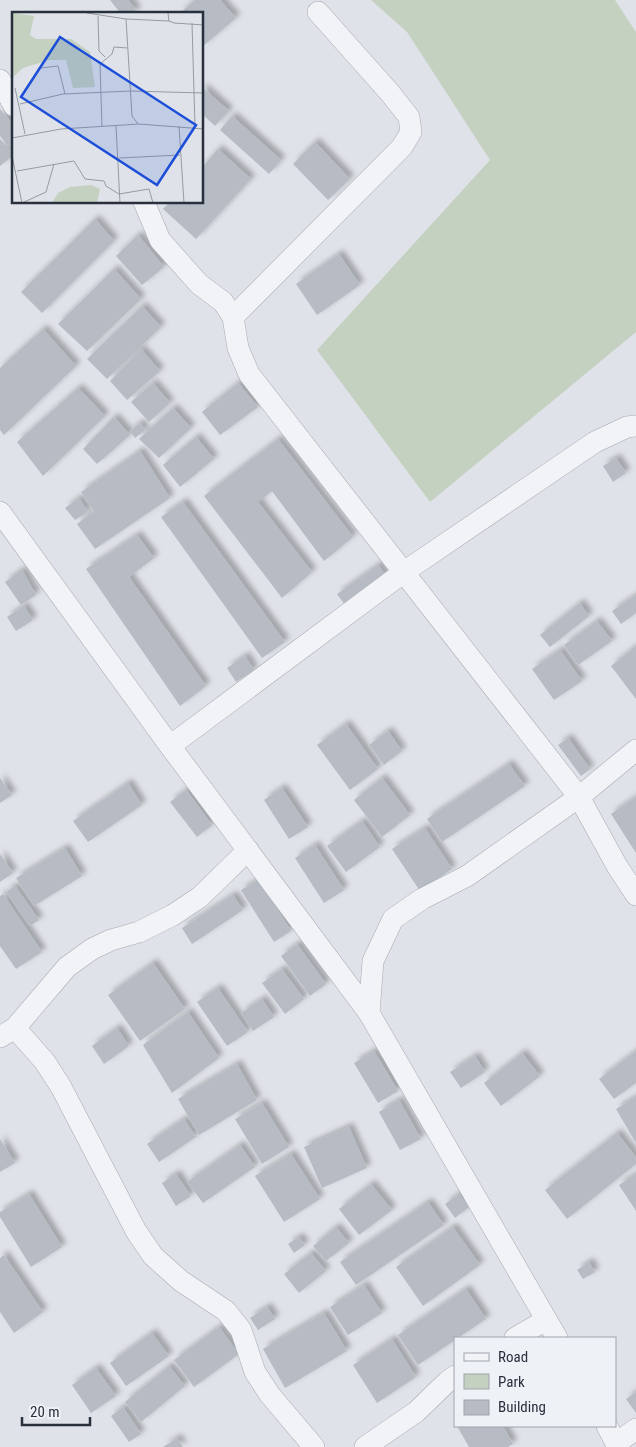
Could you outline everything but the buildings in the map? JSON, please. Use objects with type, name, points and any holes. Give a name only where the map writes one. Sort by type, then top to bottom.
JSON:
[{"type":"street","points":[[233,317],[402,147],[411,132],[409,117],[318,12]]},
{"type":"street","points":[[0,80],[12,102]]},
{"type":"street","points":[[145,204],[160,240],[200,284],[223,302],[233,317],[238,348],[249,374],[578,797],[617,866],[636,895]]},
{"type":"street","points":[[170,746],[404,572],[595,442],[627,427],[636,426]]},
{"type":"street","points":[[0,512],[170,746],[369,1013],[556,1337]]},
{"type":"street","points":[[369,1013],[373,961],[393,919],[422,899],[467,876],[578,797],[636,750]]},
{"type":"street","points":[[248,850],[200,897],[172,915],[139,932],[111,940],[92,949],[68,967],[7,1033],[44,1062],[61,1087],[136,1230],[153,1256],[181,1281],[226,1311],[241,1330],[255,1372],[270,1395],[314,1447]]},
{"type":"street","points":[[517,1337],[546,1320]]},
{"type":"street","points":[[365,1447],[416,1412],[446,1382],[454,1377]]},
{"type":"street","points":[[614,1439],[636,1429]]},
{"type":"green space","points":[[371,0],[615,0],[636,32],[636,332],[430,502],[317,350],[490,160],[407,32]]}]
